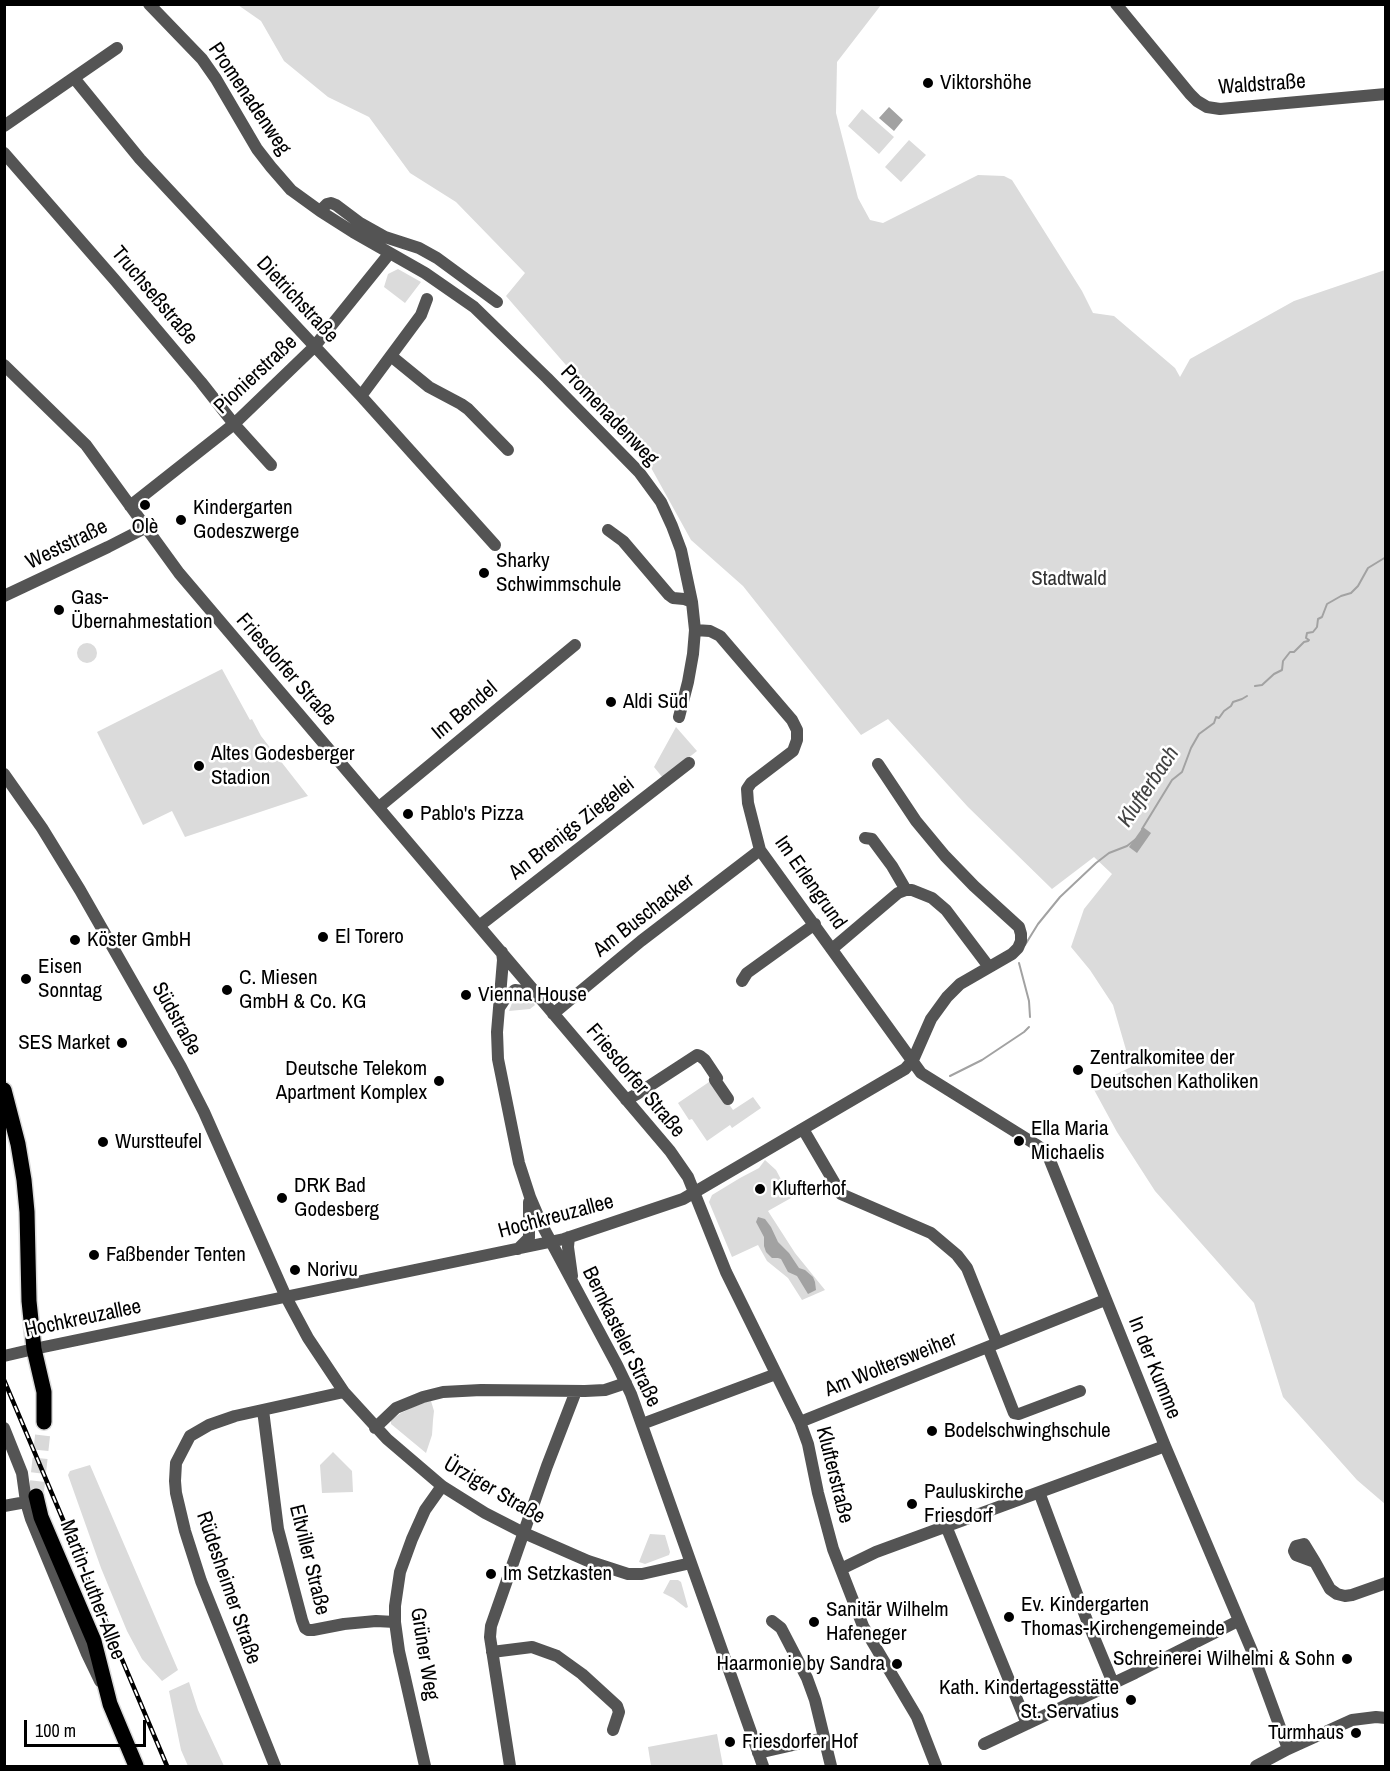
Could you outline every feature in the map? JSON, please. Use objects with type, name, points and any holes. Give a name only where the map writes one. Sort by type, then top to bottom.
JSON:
[{"type":"main road","points":[[4,1090],[16,1135],[24,1180],[29,1300],[34,1349],[44,1392],[44,1422]]},
{"type":"main road","name":"Martin-Luther-Allee","points":[[31,1499],[41,1517],[94,1641],[106,1689],[136,1767]]},
{"type":"street","name":"Promenadenweg","points":[[149,4],[202,59],[257,149],[291,190],[389,254],[426,273],[474,308],[639,472],[661,502],[672,525],[683,559],[692,602],[694,630],[691,668],[679,717]]},
{"type":"street","name":"Waldstraße","points":[[1116,4],[1190,94],[1207,107],[1220,109],[1386,94]]},
{"type":"street","points":[[4,126],[117,48]]},
{"type":"street","name":"Dietrichstraße","points":[[74,78],[140,159],[361,396],[495,545]]},
{"type":"street","name":"Truchseßstraße","points":[[4,153],[271,465]]},
{"type":"street","points":[[320,211],[327,204],[336,205],[360,223],[386,237],[419,248],[437,258],[497,302]]},
{"type":"street","name":"Pionierstraße","points":[[130,506],[234,424],[314,347],[389,254]]},
{"type":"street","points":[[449,288],[458,275]]},
{"type":"street","points":[[361,396],[422,315],[427,299]]},
{"type":"street","points":[[391,356],[429,387],[461,404],[508,450]]},
{"type":"street","name":"Friesdorfer Straße","points":[[4,365],[86,445],[145,528],[208,609],[670,1151],[688,1177],[694,1192]]},
{"type":"street","name":"Weststraße","points":[[4,596],[145,528]]},
{"type":"street","points":[[608,531],[623,541],[669,595],[692,602]]},
{"type":"street","name":"Im Erlengrund","points":[[694,630],[710,631],[720,636],[792,720],[797,730],[797,740],[793,751],[751,783],[747,789],[748,803],[760,850],[913,1060]]},
{"type":"street","name":"Im Bendel","points":[[379,807],[575,645]]},
{"type":"street","name":"An Brenigs Ziegelei","points":[[479,926],[689,763]]},
{"type":"street","name":"Hochkreuzallee","points":[[4,1356],[569,1237],[676,1202],[905,1069],[913,1060],[939,1006],[960,984],[1015,951],[1021,941],[1021,934],[1019,927],[945,856],[916,821],[878,764]]},
{"type":"street","name":"Südstraße","points":[[4,774],[42,828],[80,890],[186,1077],[204,1112],[286,1297]]},
{"type":"street","points":[[866,838],[872,839],[906,890]]},
{"type":"street","name":"Am Buschacker","points":[[553,1014],[641,941],[760,850]]},
{"type":"street","points":[[832,949],[898,893],[906,890],[919,892],[940,904],[989,967]]},
{"type":"street","points":[[742,981],[747,973],[815,924]]},
{"type":"street","name":"Bernkasteler Straße","points":[[502,952],[498,1010],[498,1059],[519,1163],[542,1225],[626,1383],[763,1767]]},
{"type":"street","points":[[498,1010],[515,990],[531,993],[541,999]]},
{"type":"street","points":[[626,1100],[697,1055],[705,1060],[728,1099]]},
{"type":"street","name":"In der Kumme","points":[[913,1060],[924,1075],[1045,1151],[1054,1167],[1165,1446],[1252,1651],[1288,1749]]},
{"type":"street","points":[[803,1129],[842,1194],[930,1233],[949,1247],[967,1268],[1014,1413],[1019,1414],[1080,1391]]},
{"type":"street","name":"Klufterstraße","points":[[694,1192],[726,1272],[800,1422],[808,1444],[833,1549],[863,1626],[917,1717],[936,1767]]},
{"type":"street","points":[[517,1249],[529,1238],[530,1197]]},
{"type":"street","points":[[569,1237],[573,1283]]},
{"type":"street","name":"Ürziger Straße","points":[[286,1297],[308,1338],[344,1392],[375,1428],[442,1486],[485,1513],[524,1533],[579,1557],[628,1574],[642,1574],[691,1563]]},
{"type":"street","name":"Am Woltersweiher","points":[[800,1422],[1106,1300]]},
{"type":"street","points":[[642,1424],[777,1374]]},
{"type":"street","points":[[375,1428],[396,1408],[443,1392],[481,1389],[605,1390],[626,1383]]},
{"type":"street","points":[[510,1767],[490,1626],[576,1391]]},
{"type":"street","name":"Rüdesheimer Straße","points":[[275,1767],[201,1581],[180,1514],[175,1483],[176,1463],[190,1436],[201,1428],[218,1421],[344,1392]]},
{"type":"street","name":"Eltviller Straße","points":[[263,1410],[278,1529],[305,1628],[314,1630],[344,1624],[395,1622]]},
{"type":"street","points":[[4,1428],[31,1499],[4,1506]]},
{"type":"street","points":[[841,1569],[876,1552],[1165,1446]]},
{"type":"street","name":"Grüner Weg","points":[[425,1767],[399,1651],[395,1622],[396,1592],[401,1567],[420,1518],[442,1486]]},
{"type":"street","points":[[1039,1492],[1113,1683]]},
{"type":"street","points":[[946,1526],[1027,1724]]},
{"type":"street","points":[[1315,1562],[1330,1589],[1341,1595],[1352,1595],[1386,1583]]},
{"type":"street","points":[[772,1621],[781,1628],[807,1678],[831,1767]]},
{"type":"street","points":[[984,1744],[1238,1621]]},
{"type":"street","points":[[492,1652],[532,1647],[557,1656],[582,1674],[617,1706],[619,1712],[613,1730]]},
{"type":"street","points":[[1256,1767],[1288,1749],[1352,1720],[1386,1718]]},
{"type":"street","points":[[758,1753],[824,1737]]},
{"type":"green space","name":"Stadtwald","points":[[238,5],[881,5],[837,62],[836,113],[858,198],[870,220],[883,223],[978,175],[1004,176],[1012,180],[1082,291],[1093,313],[1114,316],[1175,368],[1180,377],[1190,359],[1294,301],[1385,270],[1385,1504],[1357,1480],[1283,1397],[1254,1303],[1155,1191],[1117,1132],[1092,1086],[1131,1067],[1113,1005],[1090,970],[1071,947],[1084,909],[1112,874],[1094,857],[1052,889],[968,807],[888,719],[861,735],[743,586],[691,540],[644,455],[506,296],[525,273],[456,202],[410,173],[369,117],[328,97],[284,61],[261,21]]},
{"type":"green space","points":[[862,109],[894,137],[879,154],[848,126]]},
{"type":"green space","points":[[909,140],[926,155],[901,182],[885,167]]},
{"type":"green space","points":[[398,269],[421,282],[405,303],[384,287],[388,274]]},
{"type":"green space","points":[[87,643],[94,646],[97,653],[94,660],[87,663],[80,660],[77,653],[80,646]]},
{"type":"green space","name":"Altes Godesberger Stadion","points":[[222,669],[250,720],[252,719],[261,736],[308,796],[185,837],[172,811],[143,825],[97,732]]},
{"type":"green space","points":[[676,727],[697,751],[663,778],[654,767]]},
{"type":"green space","points":[[521,996],[530,999],[535,1005],[530,1009],[509,1011],[512,1003]]},
{"type":"green space","points":[[712,1080],[733,1110],[753,1097],[761,1108],[732,1128],[730,1125],[707,1141],[678,1103]]},
{"type":"green space","points":[[765,1160],[776,1170],[791,1198],[768,1211],[795,1253],[825,1290],[802,1300],[788,1278],[767,1261],[758,1245],[732,1257],[709,1202],[712,1195],[759,1168]]},
{"type":"green space","points":[[431,1401],[434,1411],[432,1435],[426,1453],[391,1424],[391,1420],[421,1403]]},
{"type":"green space","points":[[333,1452],[352,1471],[353,1492],[322,1493],[320,1465]]},
{"type":"green space","points":[[90,1465],[178,1670],[162,1681],[142,1659],[127,1631],[101,1568],[68,1475],[70,1471]]},
{"type":"green space","points":[[650,1534],[665,1535],[670,1552],[669,1555],[645,1564],[639,1562]]},
{"type":"green space","points":[[670,1580],[681,1582],[688,1607],[686,1608],[663,1593]]},
{"type":"green space","points":[[189,1682],[198,1710],[224,1766],[188,1766],[181,1750],[169,1691]]},
{"type":"green space","points":[[717,1734],[723,1766],[651,1766],[648,1747]]},
{"type":"shaded area","points":[[889,107],[903,120],[894,131],[879,118]]},
{"type":"shaded area","points":[[1143,827],[1151,833],[1137,853],[1129,847]]},
{"type":"shaded area","points":[[758,1217],[765,1219],[778,1242],[799,1268],[813,1277],[816,1290],[808,1294],[797,1276],[788,1272],[781,1259],[772,1258],[766,1252],[764,1237],[756,1222]]},
{"type":"waterway","name":"Klufterbach","points":[[1255,686],[1262,685],[1282,670],[1283,661],[1290,652],[1294,652],[1309,640],[1306,638],[1307,633],[1313,632],[1317,627],[1318,619],[1322,617],[1327,604],[1351,593],[1358,586],[1368,568],[1386,557]]},
{"type":"waterway","name":"Klufterbach","points":[[1142,829],[1172,780],[1182,772],[1199,734],[1214,723],[1216,717],[1219,718],[1233,702],[1247,696]]},
{"type":"waterway","name":"Klufterbach","points":[[1025,945],[1038,924],[1060,897],[1109,853],[1127,846],[1136,839]]},
{"type":"waterway","name":"Klufterbach","points":[[1019,963],[1029,1001],[1030,1017]]},
{"type":"waterway","name":"Klufterbach","points":[[950,1076],[982,1060],[1029,1027]]},
{"type":"tunnel","points":[[36,1496],[44,1422]]},
{"type":"railway","points":[[4,1380],[167,1766]]},
{"type":"place","name":"Viktorshöhe","points":[[928,83]]},
{"type":"place","name":"Olè","points":[[145,505]]},
{"type":"place","name":"Kindergarten Godeszwerge","points":[[181,520]]},
{"type":"place","name":"Sharky Schwimmschule","points":[[484,573]]},
{"type":"place","name":"Gas- Übernahmestation","points":[[59,610]]},
{"type":"place","name":"Aldi Süd","points":[[611,702]]},
{"type":"place","name":"Altes Godesberger Stadion","points":[[199,766]]},
{"type":"place","name":"Pablo's Pizza","points":[[408,814]]},
{"type":"place","name":"El Torero","points":[[323,937]]},
{"type":"place","name":"Köster GmbH","points":[[75,940]]},
{"type":"place","name":"Eisen Sonntag","points":[[26,979]]},
{"type":"place","name":"C. Miesen GmbH & Co. KG","points":[[227,990]]},
{"type":"place","name":"Vienna House","points":[[466,995]]},
{"type":"place","name":"SES Market","points":[[122,1043]]},
{"type":"place","name":"Zentralkomitee der Deutschen Katholiken","points":[[1078,1070]]},
{"type":"place","name":"Deutsche Telekom Apartment Komplex","points":[[439,1081]]},
{"type":"place","name":"Ella Maria Michaelis","points":[[1019,1141]]},
{"type":"place","name":"Wurstteufel","points":[[103,1142]]},
{"type":"place","name":"Klufterhof","points":[[760,1189]]},
{"type":"place","name":"DRK Bad Godesberg","points":[[282,1198]]},
{"type":"place","name":"Faßbender Tenten","points":[[94,1255]]},
{"type":"place","name":"Norivu","points":[[295,1270]]},
{"type":"place","name":"Bodelschwinghschule","points":[[932,1431]]},
{"type":"place","name":"Pauluskirche Friesdorf","points":[[912,1504]]},
{"type":"place","name":"Im Setzkasten","points":[[491,1574]]},
{"type":"place","name":"Ev. Kindergarten Thomas-Kirchengemeinde","points":[[1009,1617]]},
{"type":"place","name":"Sanitär Wilhelm Hafeneger","points":[[814,1622]]},
{"type":"place","name":"Schreinerei Wilhelmi & Sohn","points":[[1347,1659]]},
{"type":"place","name":"Haarmonie by Sandra","points":[[897,1664]]},
{"type":"place","name":"Kath. Kindertagesstätte St. Servatius","points":[[1131,1700]]},
{"type":"place","name":"Turmhaus","points":[[1356,1733]]},
{"type":"place","name":"Friesdorfer Hof","points":[[730,1742]]}]
